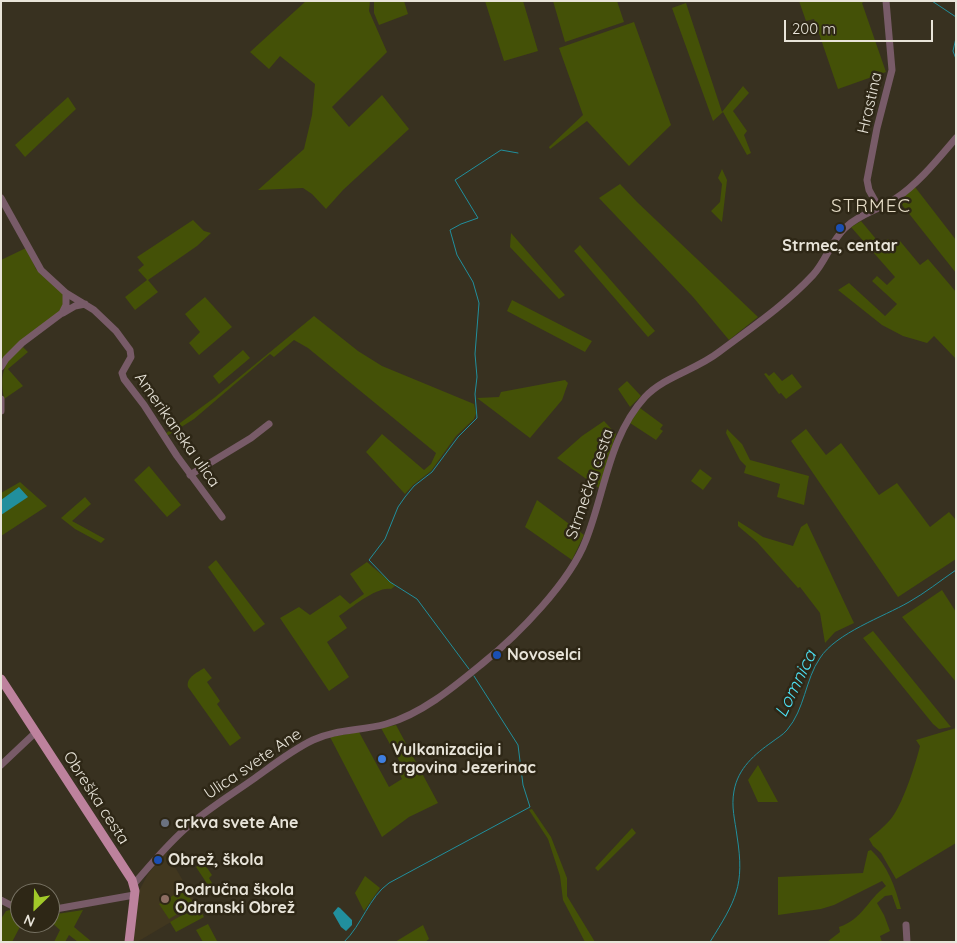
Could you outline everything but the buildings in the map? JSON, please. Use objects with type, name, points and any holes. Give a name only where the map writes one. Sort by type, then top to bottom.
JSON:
[{"type":"main road","name":"Obreška cesta","points":[[1,679],[134,884]]},
{"type":"main road","points":[[129,942],[134,884]]},
{"type":"street","name":"Hrastina","points":[[879,208],[869,190],[867,180],[877,128],[892,70],[892,51],[886,1]]},
{"type":"street","name":"Strmečka cesta","points":[[326,734],[385,724],[401,718],[447,691],[501,648],[532,617],[579,555],[587,538],[618,439],[632,413],[644,398],[664,382],[711,359],[779,307],[814,274],[845,228],[863,215],[901,195],[956,138]]},
{"type":"street","name":"Amerikanska ulica","points":[[1,198],[38,266],[66,293],[94,310],[116,331],[130,350],[131,357],[122,372],[124,379],[190,475],[222,517]]},
{"type":"street","points":[[62,313],[66,305],[66,293]]},
{"type":"street","points":[[1,367],[6,359],[22,343],[62,313],[75,306],[85,304]]},
{"type":"street","points":[[1,398],[1,411]]},
{"type":"street","points":[[190,475],[251,438],[269,424]]},
{"type":"street","points":[[1,765],[36,732]]},
{"type":"street","name":"Ulica svete Ane","points":[[134,884],[170,844],[196,820],[294,750],[326,734]]},
{"type":"street","points":[[60,908],[134,895]]},
{"type":"street","points":[[906,925],[907,942]]},
{"type":"shaded area","name":"Područna škola Odranski Obrež","points":[[166,852],[198,906],[137,942],[133,942],[139,891],[148,874]]},
{"type":"green space","points":[[306,1],[370,1],[369,11],[387,52],[332,107],[349,127],[382,95],[409,129],[343,190],[326,209],[312,194],[303,188],[258,190],[304,149],[312,115],[315,84],[280,56],[269,69],[250,52]]},
{"type":"green space","points":[[374,1],[404,1],[408,14],[379,25],[374,13]]},
{"type":"green space","points":[[485,1],[523,1],[538,51],[504,61]]},
{"type":"green space","points":[[553,1],[617,1],[624,22],[565,42]]},
{"type":"green space","points":[[799,1],[865,1],[862,3],[886,72],[838,89],[814,19],[806,21]]},
{"type":"green space","points":[[686,3],[722,112],[743,86],[749,93],[733,111],[747,131],[744,135],[751,153],[747,155],[723,112],[713,121],[672,8]]},
{"type":"green space","points":[[634,22],[671,125],[629,166],[587,121],[550,149],[549,147],[583,115],[559,48]]},
{"type":"green space","points":[[68,97],[76,109],[25,157],[15,145]]},
{"type":"green space","points":[[722,169],[727,180],[722,222],[711,211],[720,202],[722,184],[718,178]]},
{"type":"green space","points":[[620,184],[758,317],[729,340],[693,297],[599,198]]},
{"type":"green space","points":[[915,187],[956,240],[956,273],[899,201]]},
{"type":"green space","points":[[193,220],[204,231],[211,233],[197,246],[148,280],[158,292],[135,310],[125,297],[147,280],[138,270],[144,265],[137,257]]},
{"type":"green space","points":[[861,221],[881,245],[888,239],[895,246],[900,241],[920,265],[928,259],[956,292],[956,359],[934,336],[927,343],[903,336],[882,325],[838,290],[849,283],[885,316],[897,304],[872,281],[877,276],[887,285],[895,277],[851,227]]},
{"type":"green space","points":[[511,233],[565,295],[559,299],[510,247]]},
{"type":"green space","points":[[580,245],[655,331],[648,337],[574,251]]},
{"type":"green space","points":[[26,248],[36,269],[63,293],[63,305],[59,312],[1,362],[1,260]]},
{"type":"green space","points":[[205,297],[232,327],[199,355],[189,343],[200,332],[185,314]]},
{"type":"green space","points":[[512,300],[592,341],[585,352],[507,311]]},
{"type":"green space","points":[[314,316],[358,351],[382,366],[474,404],[476,413],[474,419],[456,436],[431,471],[405,494],[366,452],[382,434],[424,470],[431,464],[436,453],[308,348],[294,340],[274,357],[270,354],[194,419],[167,436],[165,434],[214,398]]},
{"type":"green space","points":[[23,347],[28,352],[8,369],[23,386],[4,399],[2,383],[4,370],[11,358]]},
{"type":"green space","points":[[243,350],[250,358],[219,384],[213,376]]},
{"type":"green space","points":[[774,372],[782,381],[792,374],[802,387],[786,399],[781,393],[779,394],[764,374],[766,373],[769,376]]},
{"type":"green space","points":[[565,380],[568,383],[562,400],[530,438],[477,398],[499,397],[501,392]]},
{"type":"green space","points":[[627,381],[641,396],[630,407],[618,389]]},
{"type":"green space","points":[[640,408],[663,425],[660,429],[663,431],[656,440],[630,423]]},
{"type":"green space","points":[[604,421],[616,434],[599,488],[557,458],[582,436]]},
{"type":"green space","points":[[727,429],[742,444],[750,460],[809,476],[804,505],[777,497],[780,484],[744,473],[746,466],[740,460],[726,433]]},
{"type":"green space","points":[[806,429],[826,455],[841,443],[879,495],[897,483],[930,527],[949,512],[956,520],[956,559],[898,597],[791,441]]},
{"type":"green space","points":[[149,466],[181,505],[167,517],[134,480]]},
{"type":"green space","points":[[700,469],[712,478],[703,490],[691,481]]},
{"type":"green space","points":[[20,482],[47,506],[1,536],[1,493]]},
{"type":"green space","points":[[85,497],[91,504],[72,521],[105,539],[101,543],[75,529],[61,518]]},
{"type":"green space","points":[[537,500],[584,535],[572,560],[525,527]]},
{"type":"green space","points":[[738,521],[763,537],[793,546],[801,527],[807,523],[854,623],[835,632],[825,643],[820,613],[800,587],[798,588],[757,542],[738,526]]},
{"type":"green space","points":[[216,560],[265,624],[254,632],[208,567]]},
{"type":"green space","points":[[367,562],[395,586],[391,589],[385,589],[372,594],[339,616],[347,628],[327,642],[349,677],[329,691],[280,618],[299,607],[310,615],[340,595],[350,604],[364,594],[350,574]]},
{"type":"green space","points":[[942,590],[956,612],[956,682],[902,617]]},
{"type":"green space","points":[[873,631],[951,727],[939,729],[933,724],[863,638]]},
{"type":"green space","points":[[204,668],[212,678],[207,682],[220,701],[217,704],[241,738],[230,746],[188,687],[190,678]]},
{"type":"green space","points":[[396,725],[438,803],[409,817],[382,837],[330,737],[359,732],[389,787],[402,779],[396,767],[401,764],[381,728]]},
{"type":"green space","points":[[956,728],[956,843],[896,879],[881,853],[873,846],[869,839],[883,828],[895,814],[904,795],[920,746],[916,740]]},
{"type":"green space","points":[[758,765],[778,802],[758,802],[748,780]]},
{"type":"green space","points":[[532,809],[551,837],[567,878],[567,896],[595,942],[585,942],[563,900],[560,876],[548,839],[529,810]]},
{"type":"green space","points":[[632,828],[636,833],[598,871],[595,868]]},
{"type":"green space","points":[[871,850],[882,863],[890,877],[901,909],[897,909],[892,895],[885,896],[877,903],[890,931],[880,936],[882,942],[827,942],[840,932],[839,927],[854,919],[886,886],[882,881],[834,905],[821,909],[778,915],[778,877],[863,873],[868,851]]},
{"type":"green space","points":[[203,862],[212,875],[209,878],[212,883],[208,885],[196,867]]},
{"type":"green space","points":[[365,876],[380,888],[364,911],[355,893]]},
{"type":"green space","points":[[184,889],[194,904],[169,919],[159,904]]},
{"type":"green space","points":[[198,906],[204,917],[176,932],[170,922]]},
{"type":"green space","points":[[10,910],[10,933],[17,933],[12,942],[1,942],[1,919],[6,911]]},
{"type":"green space","points":[[83,910],[74,927],[92,942],[78,942],[69,935],[65,942],[54,942],[60,933],[60,913]]},
{"type":"green space","points":[[208,924],[217,942],[203,942],[196,930]]},
{"type":"green space","points":[[423,925],[429,939],[425,942],[395,942]]},
{"type":"water","points":[[19,487],[28,497],[1,515],[1,500]]},
{"type":"water","points":[[338,907],[352,920],[352,925],[346,931],[341,927],[333,913]]},
{"type":"waterway","points":[[932,1],[956,17]]},
{"type":"waterway","points":[[956,38],[953,51],[956,59]]},
{"type":"waterway","points":[[469,669],[417,599],[390,582],[369,560],[385,539],[398,507],[405,497],[414,486],[432,472],[458,437],[477,418],[475,354],[479,303],[473,282],[457,255],[450,230],[478,218],[455,180],[501,150],[518,153]]},
{"type":"waterway","name":"Lomnica","points":[[710,942],[732,903],[739,880],[739,853],[733,803],[734,791],[739,775],[759,751],[785,732],[793,722],[815,667],[827,649],[848,633],[927,591],[956,570]]},
{"type":"waterway","points":[[344,942],[356,928],[376,896],[389,883],[530,807],[523,785],[518,745],[474,676]]},
{"type":"place","name":"Strmec, centar","points":[[840,228]]},
{"type":"place","name":"Novoselci","points":[[497,655]]},
{"type":"place","name":"Vulkanizacija i trgovina Jezerinac","points":[[382,759]]},
{"type":"place","name":"crkva svete Ane","points":[[165,823]]},
{"type":"place","name":"Obrež, škola","points":[[158,860]]},
{"type":"place","name":"Područna škola Odranski Obrež","points":[[165,899]]},
{"type":"district","name":"STRMEC","points":[[871,206]]}]
